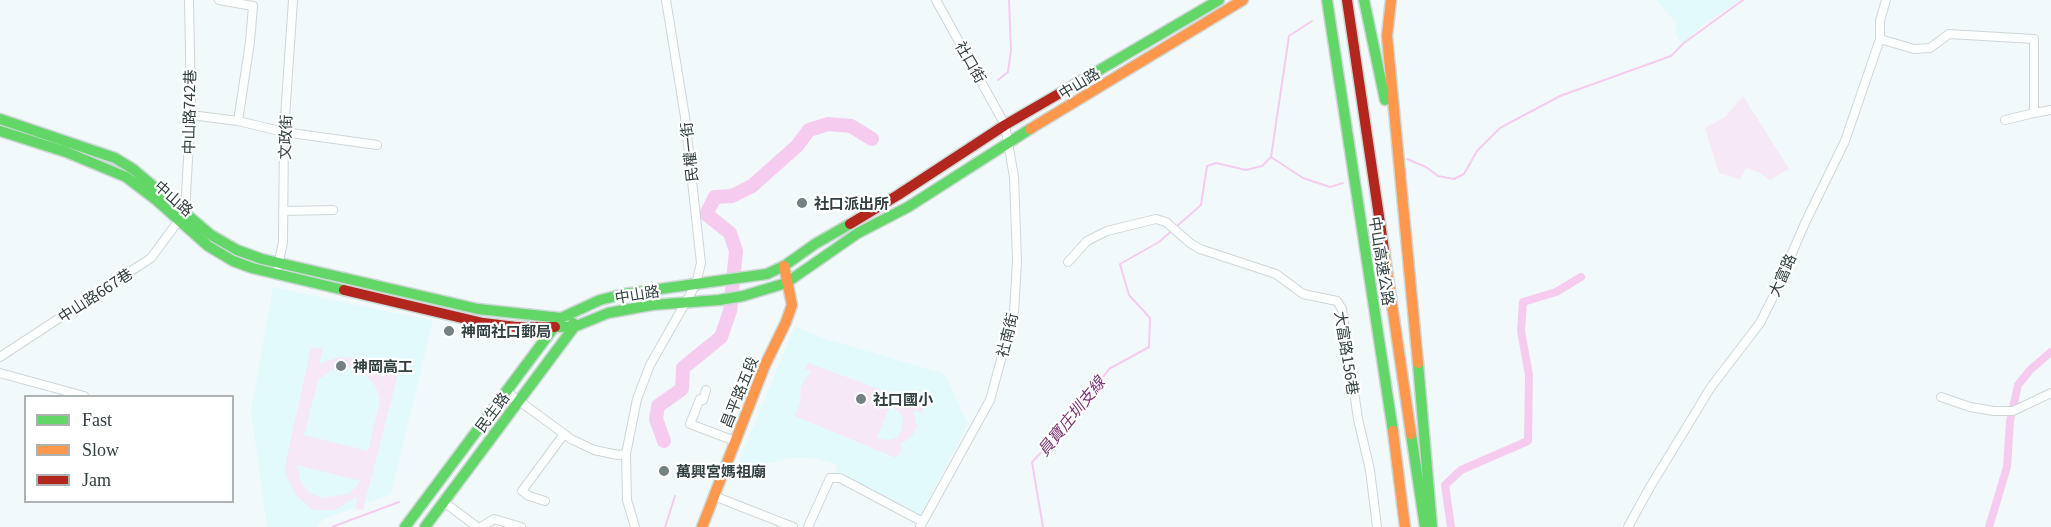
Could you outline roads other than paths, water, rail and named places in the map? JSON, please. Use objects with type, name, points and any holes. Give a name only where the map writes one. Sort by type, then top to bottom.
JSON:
[{"type":"main road","name":"中山路","points":[[0,131],[66,152],[126,177],[220,255],[252,268],[483,323],[516,327],[562,320],[600,300],[616,296],[650,289],[767,274],[898,195],[1005,125],[1218,0]]},
{"type":"main road","name":"中山路","points":[[0,119],[114,158],[133,169],[212,235],[237,250],[478,309],[562,320],[574,327],[608,313],[652,305],[731,298],[786,283],[858,233],[908,207],[1008,142],[1244,0]]},
{"type":"main road","name":"中山高速公路","points":[[1327,0],[1406,527]]},
{"type":"main road","name":"中山高速公路","points":[[1347,0],[1425,527]]},
{"type":"main road","points":[[1364,0],[1399,170]]},
{"type":"main road","points":[[1390,0],[1387,36],[1413,297],[1432,527]]},
{"type":"main road","name":"昌平路五段","points":[[702,527],[792,305],[783,266]]},
{"type":"main road","points":[[562,320],[574,327]]},
{"type":"main road","name":"民生路","points":[[405,527],[562,320]]},
{"type":"main road","name":"民生路","points":[[425,527],[574,327]]},
{"type":"street","name":"中山路742巷","points":[[179,222],[185,212],[191,115],[189,0]]},
{"type":"street","points":[[219,0],[253,6],[238,121]]},
{"type":"street","name":"文政街","points":[[276,274],[283,242],[284,132],[293,0]]},
{"type":"street","name":"民權一街","points":[[635,527],[627,500],[626,454],[637,399],[650,365],[696,284],[701,263],[685,117],[666,0]]},
{"type":"street","name":"社口街","points":[[936,0],[1005,125]]},
{"type":"street","name":"大富路","points":[[1628,527],[1711,387],[1760,322],[1774,295],[1805,223],[1845,141],[1880,39],[1880,21],[1886,0]]},
{"type":"street","points":[[1880,39],[1914,49],[1930,48],[1948,34],[2034,39],[2034,113]]},
{"type":"street","points":[[2005,120],[2051,110]]},
{"type":"street","points":[[191,115],[238,121],[284,132],[377,145]]},
{"type":"street","name":"社南街","points":[[921,525],[990,400],[1014,312],[1017,225],[1014,177],[1005,125]]},
{"type":"street","points":[[283,211],[333,210]]},
{"type":"street","name":"大富路156巷","points":[[1068,262],[1087,241],[1107,231],[1156,219],[1166,222],[1200,249],[1276,274],[1303,294],[1337,301],[1342,309],[1356,409],[1370,470],[1377,527]]},
{"type":"street","name":"中山路667巷","points":[[0,357],[151,258],[179,222]]},
{"type":"street","points":[[0,373],[80,395]]},
{"type":"street","points":[[706,390],[690,424],[735,441]]},
{"type":"street","points":[[507,392],[564,434],[594,450],[618,455],[626,454]]},
{"type":"street","points":[[1941,397],[1970,407],[2013,411],[2051,393]]},
{"type":"street","points":[[545,501],[522,491],[564,434]]},
{"type":"street","points":[[808,527],[830,478],[840,478],[921,525]]},
{"type":"street","points":[[714,496],[793,527]]},
{"type":"street","points":[[444,502],[479,527],[494,519],[521,527]]},
{"type":"street","points":[[769,527],[772,519]]},
{"type":"waterway","points":[[998,80],[1008,72],[1011,50],[1009,0]]},
{"type":"waterway","points":[[1407,159],[1426,167],[1438,176],[1454,179],[1464,174],[1477,151],[1500,128],[1560,96],[1671,56],[1684,43],[1743,0]]},
{"type":"waterway","name":"員寶庄圳支線","points":[[1043,527],[1032,462],[1069,423],[1109,369],[1149,347],[1150,318],[1129,295],[1120,264],[1159,242],[1201,205],[1207,166],[1216,163],[1246,170],[1262,166],[1271,157],[1289,36],[1312,21]]},
{"type":"waterway","points":[[664,441],[656,419],[658,406],[682,389],[683,368],[721,337],[730,311],[736,251],[730,233],[706,214],[715,197],[732,196],[752,186],[797,146],[809,130],[828,124],[851,126],[872,139]]},
{"type":"waterway","points":[[1271,157],[1303,178],[1330,187],[1343,183]]},
{"type":"waterway","points":[[1451,527],[1445,485],[1461,470],[1528,441],[1529,375],[1521,331],[1523,302],[1556,292],[1581,277]]},
{"type":"waterway","points":[[1989,527],[2007,467],[2010,421],[2018,385],[2030,370],[2051,352]]},
{"type":"waterway","points":[[665,527],[675,496]]},
{"type":"waterway","points":[[332,527],[399,502]]},
{"type":"place","name":"社口派出所","points":[[802,203]]},
{"type":"place","name":"神岡社口郵局","points":[[449,331]]},
{"type":"place","name":"神岡高工","points":[[341,366]]},
{"type":"place","name":"社口國小","points":[[861,399]]},
{"type":"place","name":"萬興宮媽祖廟","points":[[664,471]]}]
